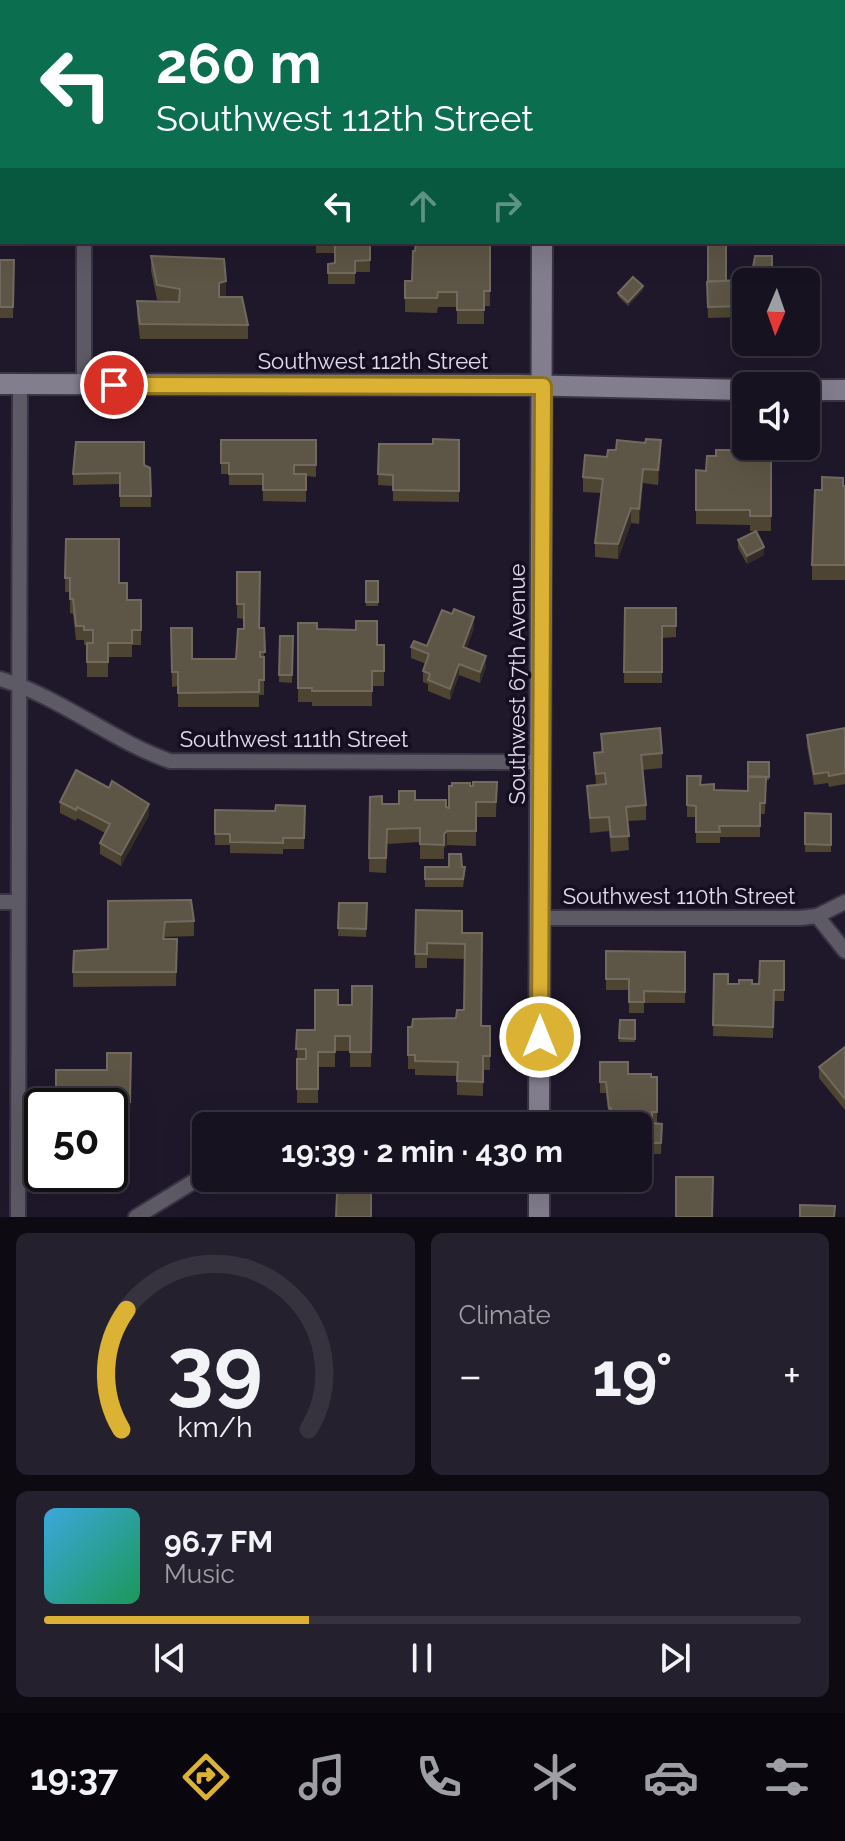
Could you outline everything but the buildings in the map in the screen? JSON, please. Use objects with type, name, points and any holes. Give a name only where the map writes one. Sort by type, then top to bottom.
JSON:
[{"type":"main road","name":"Southwest 67th Avenue","points":[[539,1112],[542,244]]},
{"type":"main road","name":"Southwest 112th Street","points":[[10,384],[732,390]]},
{"type":"main road","points":[[820,390],[845,390]]},
{"type":"main road","points":[[539,1192],[539,1217]]},
{"type":"street","points":[[84,244],[84,385]]},
{"type":"street","points":[[10,384],[18,684],[18,1217]]},
{"type":"street","name":"Southwest 111th Street","points":[[0,679],[18,684],[136,747],[170,761],[541,762]]},
{"type":"street","points":[[0,902],[18,902]]},
{"type":"street","points":[[845,902],[817,916],[845,951]]},
{"type":"street","name":"Southwest 110th Street","points":[[540,918],[817,916]]},
{"type":"street","points":[[136,1217],[192,1183]]},
{"type":"route","points":[[114,385],[543,386],[540,1037]]}]
